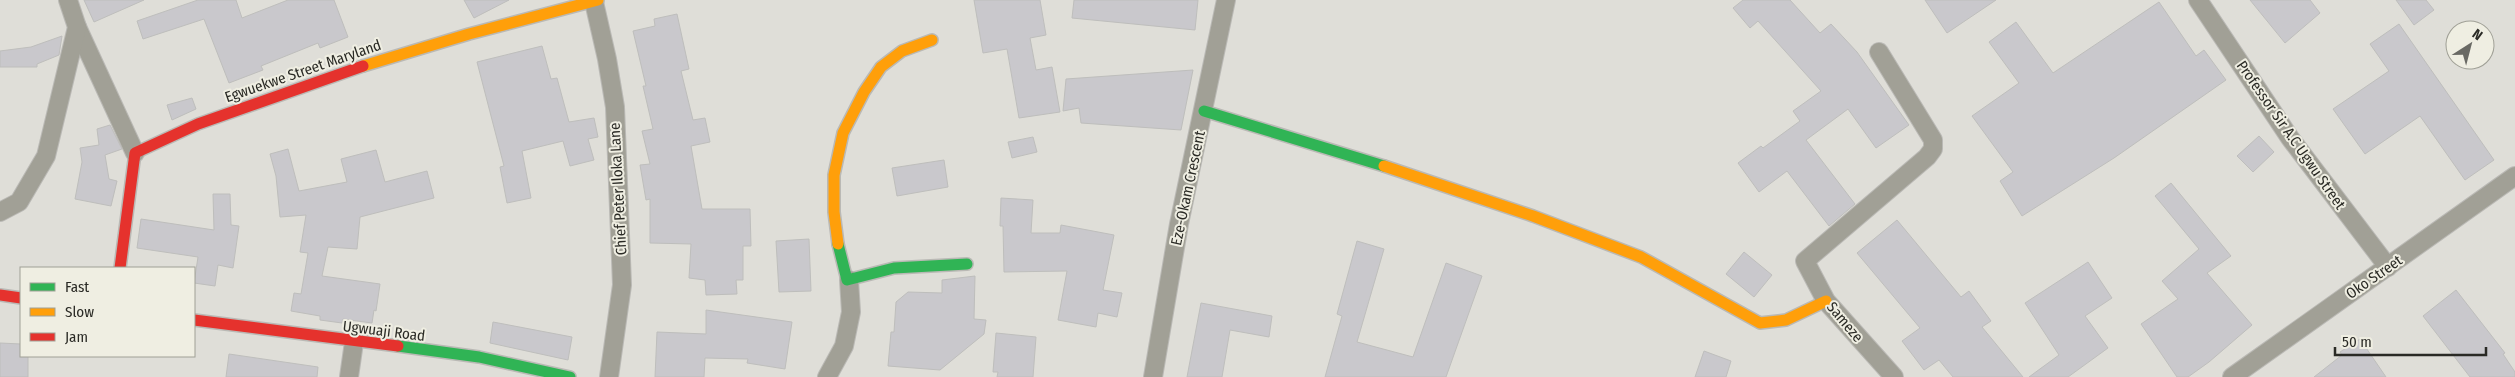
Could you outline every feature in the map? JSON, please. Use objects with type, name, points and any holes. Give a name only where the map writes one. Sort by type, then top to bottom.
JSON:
[{"type":"street","points":[[68,0],[77,27],[135,153],[120,267]]},
{"type":"street","name":"Eze-Okam Crescent","points":[[1153,377],[1179,224],[1226,0]]},
{"type":"street","name":"Professor Sir A.C Ugwu Street","points":[[2198,0],[2290,138],[2388,267]]},
{"type":"street","name":"Egwuekwe Street Maryland","points":[[135,153],[198,124],[324,78],[469,34],[596,1]]},
{"type":"street","name":"Chief Peter Iloka Lane","points":[[596,1],[614,107],[622,285],[609,377]]},
{"type":"street","points":[[0,212],[19,202],[46,156],[77,27]]},
{"type":"street","points":[[827,377],[844,346],[851,312],[849,280],[841,264],[835,210],[835,168],[839,142],[862,94],[872,78],[885,63],[902,51],[932,40]]},
{"type":"street","name":"Sameze","points":[[1879,52],[1933,140],[1933,149],[1927,157],[1805,261],[1826,301],[1894,377]]},
{"type":"street","points":[[1204,111],[1481,196],[1642,258],[1701,287],[1760,323],[1771,324],[1788,320],[1826,301]]},
{"type":"street","name":"Oko Street","points":[[2232,377],[2515,176]]},
{"type":"street","points":[[849,280],[894,268],[967,264]]},
{"type":"street","points":[[0,295],[20,298]]},
{"type":"street","name":"Ugwuaji Road","points":[[195,320],[479,357],[570,377]]},
{"type":"street","points":[[350,377],[354,342]]},
{"type":"building","points":[[84,0],[144,0],[94,22]]},
{"type":"building","points":[[198,0],[236,0],[242,18],[288,0],[334,0],[348,37],[320,48],[318,43],[261,66],[263,70],[229,83],[204,19],[143,39],[137,21]]},
{"type":"building","points":[[464,0],[509,0],[474,18]]},
{"type":"building","points":[[974,0],[1040,0],[1046,35],[1030,38],[1036,70],[1052,67],[1060,112],[1019,118],[1007,49],[983,53]]},
{"type":"building","points":[[1074,0],[1198,0],[1195,30],[1072,18]]},
{"type":"building","points":[[1743,0],[1790,0],[1820,33],[1831,24],[1857,52],[1909,125],[1876,148],[1848,109],[1806,140],[1855,204],[1829,226],[1787,171],[1759,192],[1738,163],[1761,146],[1763,148],[1800,121],[1793,111],[1821,91],[1758,21],[1750,28],[1733,8]]},
{"type":"building","points":[[1925,0],[1996,0],[1947,33]]},
{"type":"building","points":[[2250,0],[2310,0],[2320,13],[2285,43]]},
{"type":"building","points":[[2396,0],[2426,0],[2434,10],[2414,25]]},
{"type":"building","points":[[2159,2],[2196,56],[2204,50],[2226,80],[2114,158],[2022,216],[2000,181],[2013,172],[1972,116],[2019,83],[1989,42],[2016,22],[2053,73]]},
{"type":"building","points":[[677,14],[689,69],[681,71],[693,120],[705,118],[710,142],[691,146],[702,209],[750,209],[751,246],[743,246],[743,280],[736,280],[737,294],[706,295],[705,280],[689,278],[691,244],[650,243],[650,199],[646,200],[640,165],[650,164],[642,131],[653,129],[643,86],[646,86],[633,31],[655,26],[654,19]]},
{"type":"building","points":[[2399,24],[2494,160],[2465,180],[2420,116],[2365,154],[2333,109],[2389,71],[2370,44]]},
{"type":"building","points":[[62,36],[59,55],[37,64],[37,67],[0,67],[0,51],[31,47]]},
{"type":"building","points":[[542,46],[551,79],[557,78],[569,122],[594,118],[598,137],[588,139],[594,160],[570,166],[563,141],[522,151],[531,198],[507,203],[500,167],[504,166],[477,62]]},
{"type":"building","points":[[1193,70],[1181,130],[1081,123],[1079,108],[1063,111],[1066,79]]},
{"type":"building","points":[[192,98],[196,109],[172,120],[167,105]]},
{"type":"building","points":[[110,125],[122,149],[105,155],[109,179],[117,181],[111,206],[75,199],[82,162],[80,148],[99,145],[97,129]]},
{"type":"building","points":[[2259,136],[2274,152],[2253,172],[2237,156]]},
{"type":"building","points":[[1033,137],[1037,152],[1012,158],[1008,142]]},
{"type":"building","points":[[288,149],[299,191],[347,182],[341,159],[376,150],[385,182],[427,171],[434,198],[360,217],[357,249],[328,247],[322,276],[380,284],[376,311],[374,310],[372,323],[343,319],[342,323],[320,320],[320,316],[291,311],[294,293],[301,294],[308,253],[300,252],[306,215],[280,217],[276,176],[270,154]]},
{"type":"building","points":[[944,160],[948,187],[897,196],[892,168]]},
{"type":"building","points":[[2171,183],[2231,256],[2207,273],[2252,325],[2209,362],[2188,377],[2177,377],[2141,324],[2178,299],[2162,281],[2199,249],[2155,196]]},
{"type":"building","points":[[213,194],[230,194],[231,225],[239,226],[233,268],[218,265],[215,286],[195,283],[198,257],[137,248],[141,219],[214,230]]},
{"type":"building","points":[[1001,198],[1033,200],[1031,233],[1060,233],[1061,225],[1114,235],[1103,290],[1122,293],[1117,317],[1098,313],[1096,327],[1058,320],[1067,271],[1004,272],[1003,226],[1000,226]]},
{"type":"building","points":[[1897,220],[1961,297],[1969,291],[1991,321],[1982,327],[2023,377],[1953,377],[1939,360],[1924,370],[1902,341],[1920,328],[1857,253]]},
{"type":"building","points":[[809,239],[811,291],[779,292],[776,241]]},
{"type":"building","points":[[1357,241],[1384,249],[1357,342],[1413,357],[1446,263],[1482,276],[1446,377],[1325,377],[1342,316],[1337,314]]},
{"type":"building","points":[[1744,252],[1772,275],[1754,297],[1726,274]]},
{"type":"building","points":[[2088,262],[2112,298],[2085,316],[2108,348],[2068,377],[2029,377],[2059,355],[2025,303]]},
{"type":"building","points":[[975,276],[974,319],[986,320],[984,334],[940,370],[888,366],[891,332],[894,332],[896,302],[908,292],[942,293],[942,280]]},
{"type":"building","points":[[2456,290],[2505,353],[2503,354],[2515,372],[2515,377],[2470,377],[2423,316]]},
{"type":"building","points":[[1201,303],[1272,316],[1269,337],[1230,330],[1222,377],[1187,377]]},
{"type":"building","points":[[706,310],[792,322],[785,369],[747,363],[748,359],[705,358],[704,377],[655,377],[657,332],[706,334]]},
{"type":"building","points":[[493,322],[572,337],[568,360],[490,343]]},
{"type":"building","points":[[996,333],[1036,337],[1033,377],[997,377],[998,372],[993,372]]},
{"type":"building","points":[[2360,339],[2386,377],[2314,377],[2342,355],[2340,352]]},
{"type":"building","points":[[0,343],[20,344],[20,357],[28,357],[28,377],[0,377]]},
{"type":"building","points":[[1704,351],[1731,361],[1726,377],[1695,377]]},
{"type":"building","points":[[229,354],[318,367],[317,377],[226,377]]},
{"type":"traffic: fast","points":[[1204,111],[1384,166]]},
{"type":"traffic: fast","points":[[838,244],[847,280],[894,268],[967,264]]},
{"type":"traffic: fast","points":[[398,346],[479,357],[570,377]]},
{"type":"traffic: slow","points":[[363,66],[469,34],[598,0]]},
{"type":"traffic: slow","points":[[838,244],[834,212],[834,175],[843,133],[864,92],[881,67],[902,51],[932,40]]},
{"type":"traffic: slow","points":[[1384,166],[1533,216],[1641,257],[1760,323],[1786,320],[1826,301]]},
{"type":"traffic: jam","points":[[120,267],[135,153],[198,124],[363,66]]},
{"type":"traffic: jam","points":[[0,295],[20,298]]},
{"type":"traffic: jam","points":[[195,320],[398,346]]}]
